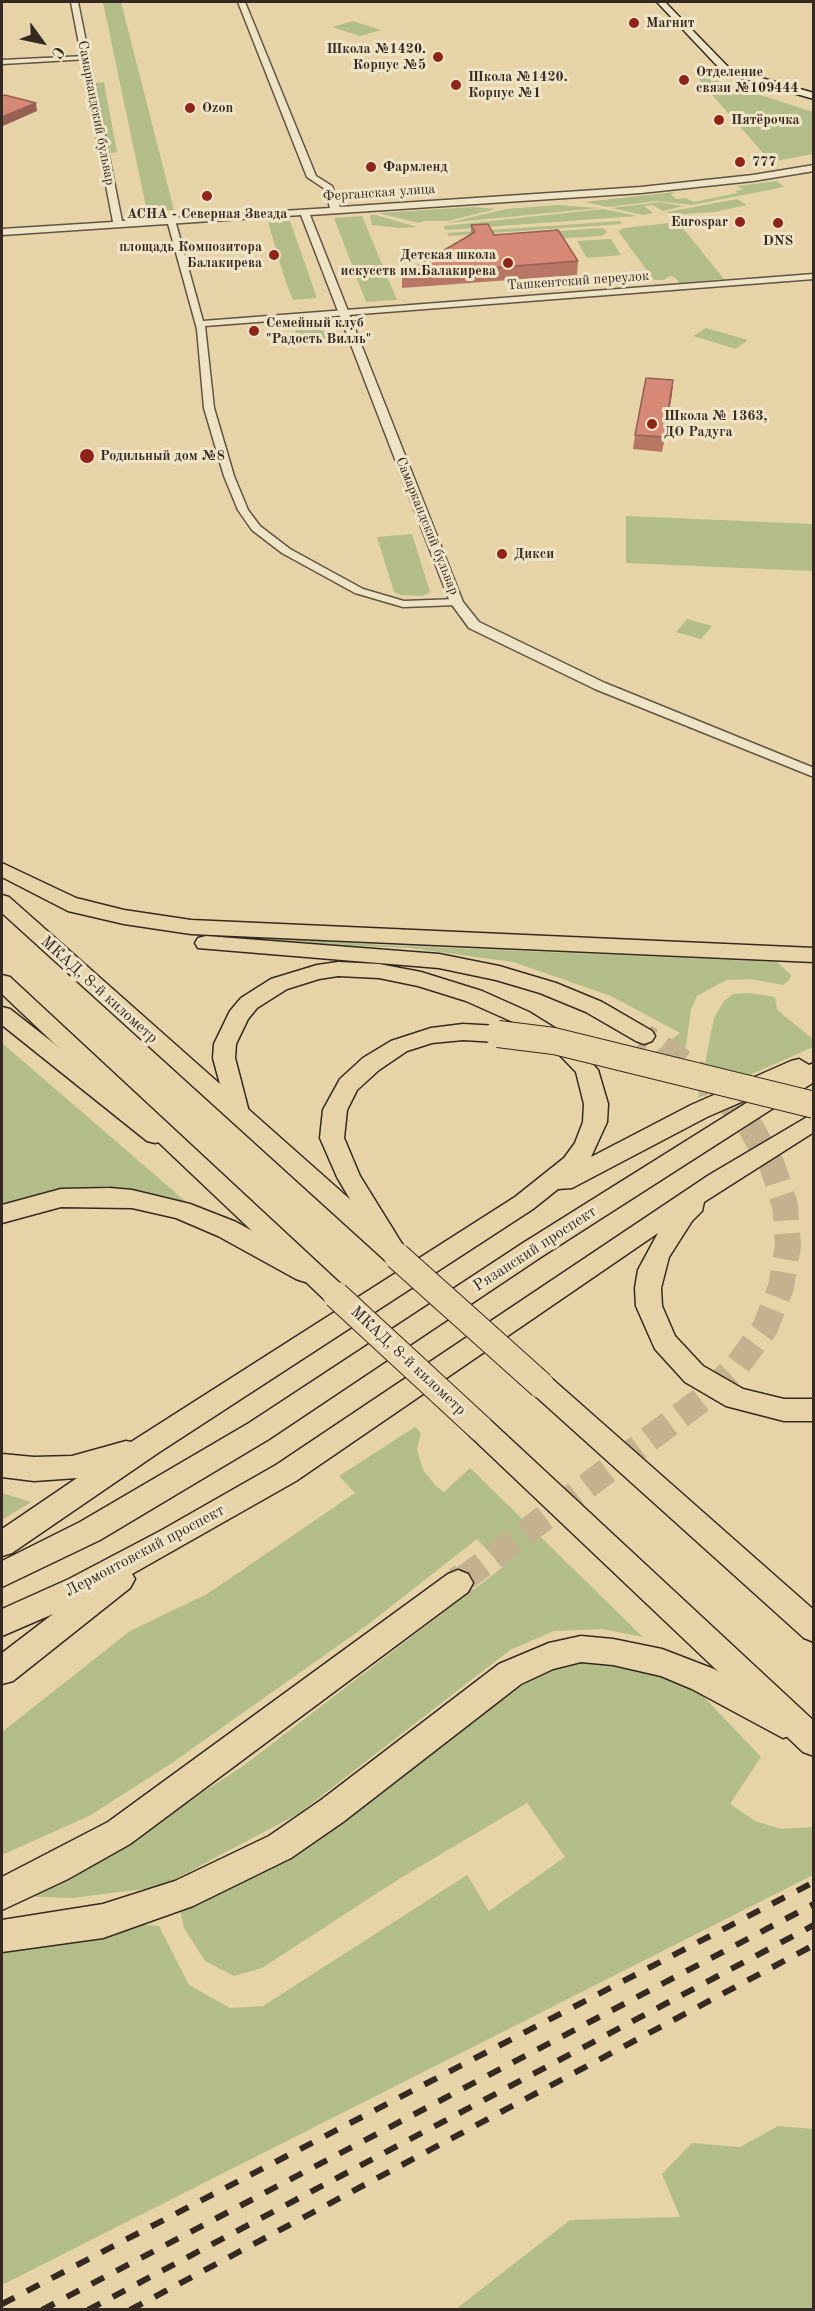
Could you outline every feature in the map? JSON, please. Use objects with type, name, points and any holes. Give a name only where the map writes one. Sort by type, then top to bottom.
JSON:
[{"type":"main road","points":[[661,2],[727,71],[813,98]]},
{"type":"main road","points":[[2,869],[62,901],[121,925],[184,940],[242,948],[439,961],[499,973],[594,1006],[644,1036]]},
{"type":"main road","points":[[62,901],[124,917],[202,928],[813,955]]},
{"type":"main road","name":"МКАД, 8-й километр","points":[[2,902],[813,1629]]},
{"type":"main road","points":[[237,1112],[224,1058],[225,1044],[238,1016],[263,993],[298,977],[338,969],[378,971],[421,979],[474,996],[521,1017],[558,1040],[587,1070],[596,1104],[595,1122],[586,1146],[573,1164],[524,1203]]},
{"type":"main road","name":"МКАД, 8-й километр","points":[[2,982],[813,1742]]},
{"type":"main road","points":[[2,1014],[223,1189]]},
{"type":"main road","points":[[397,1256],[349,1176],[332,1138],[335,1110],[348,1085],[371,1064],[399,1046],[431,1036],[463,1032],[554,1041],[813,1105]]},
{"type":"main road","points":[[2,1544],[148,1445],[524,1203],[699,1111],[789,1070],[813,1063]]},
{"type":"main road","name":"Рязанский проспект","points":[[2,1575],[90,1531],[259,1431],[532,1250],[813,1071]]},
{"type":"main road","points":[[813,1121],[718,1181],[683,1215],[658,1254],[648,1287],[654,1324],[677,1359],[714,1387],[760,1405],[813,1410]]},
{"type":"main road","name":"Лермонтовский проспект","points":[[2,1623],[79,1588],[172,1539],[286,1473],[718,1181]]},
{"type":"main road","points":[[2,1214],[37,1203],[84,1197],[132,1200],[181,1210],[227,1229],[293,1263],[336,1295]]},
{"type":"main road","points":[[2,1465],[34,1469],[72,1468],[148,1445]]},
{"type":"main road","points":[[2,1671],[172,1539]]},
{"type":"main road","points":[[2,1894],[56,1868],[119,1833],[458,1583]]},
{"type":"main road","points":[[2,1936],[103,1921],[182,1895],[280,1847],[332,1811],[510,1674],[549,1656],[581,1649],[663,1663],[758,1708],[813,1742]]},
{"type":"street","name":"Самаркандский бульвар","points":[[74,2],[118,225]]},
{"type":"street","points":[[241,2],[312,177],[328,188],[336,210]]},
{"type":"street","points":[[2,62],[86,58]]},
{"type":"street","name":"Ферганская улица","points":[[2,232],[641,190],[813,170]]},
{"type":"street","name":"Самаркандский бульвар","points":[[304,212],[457,602],[474,625],[600,686],[813,773]]},
{"type":"street","points":[[171,220],[200,324],[209,408],[235,494],[256,528],[286,552],[341,582],[380,598],[403,604],[457,602]]},
{"type":"street","name":"Ташкентский переулок","points":[[200,324],[813,276]]},
{"type":"green space","points":[[103,2],[121,2],[174,210],[147,212]]},
{"type":"green space","points":[[353,21],[381,30],[360,36],[332,27]]},
{"type":"green space","points":[[693,73],[813,112],[813,154],[771,162]]},
{"type":"green space","points":[[104,82],[117,152],[111,153],[92,83]]},
{"type":"green space","points":[[777,181],[784,187],[692,205],[657,201],[607,207],[585,202],[675,192],[671,195],[677,199],[686,198],[694,202],[737,193],[735,191],[743,189],[737,186]]},
{"type":"green space","points":[[737,199],[747,205],[714,212],[671,215],[667,212]]},
{"type":"green space","points":[[660,202],[683,206],[663,211],[652,205],[644,206],[653,213],[643,215],[611,208]]},
{"type":"green space","points":[[557,205],[599,208],[447,223],[506,209]]},
{"type":"green space","points":[[474,207],[496,209],[448,221],[419,223],[378,213]]},
{"type":"green space","points":[[603,209],[637,216],[446,230],[443,226]]},
{"type":"green space","points":[[370,215],[376,215],[417,227],[372,225]]},
{"type":"green space","points":[[362,216],[397,300],[366,302],[334,218]]},
{"type":"green space","points":[[290,221],[317,298],[293,300],[286,283],[268,222]]},
{"type":"green space","points":[[620,221],[622,224],[449,236],[447,233]]},
{"type":"green space","points":[[678,222],[724,279],[679,283],[675,277],[669,276],[664,280],[654,280],[618,231],[624,228]]},
{"type":"green space","points":[[603,228],[607,232],[602,236],[520,241],[502,235]]},
{"type":"green space","points":[[611,239],[621,255],[587,258],[577,241]]},
{"type":"green space","points":[[320,322],[327,339],[300,342],[293,325]]},
{"type":"green space","points":[[706,328],[748,340],[736,349],[693,336]]},
{"type":"green space","points":[[626,516],[813,524],[813,571],[626,563]]},
{"type":"green space","points":[[412,534],[430,592],[423,596],[401,595],[394,592],[377,537]]},
{"type":"green space","points":[[687,619],[712,626],[701,639],[676,632]]},
{"type":"green space","points":[[174,931],[386,945],[777,962],[791,975],[783,985],[751,979],[726,980],[697,996],[691,1009],[684,1060],[654,1053],[680,1033],[611,996],[513,962],[410,948],[258,943]]},
{"type":"green space","points":[[749,993],[775,997],[777,1010],[813,1039],[813,1047],[698,1098],[714,1018],[724,1001],[733,994]]},
{"type":"green space","points":[[2,1043],[191,1206],[49,1195],[2,1209]]},
{"type":"green space","points":[[415,1427],[421,1433],[417,1449],[423,1470],[436,1486],[444,1492],[470,1468],[643,1637],[602,1629],[554,1631],[510,1650],[298,1814],[160,1887],[72,1898],[11,1896],[125,1843],[243,1766],[503,1567],[477,1539],[366,1626],[169,1765],[89,1816],[2,1855],[2,1732],[130,1631],[207,1594],[355,1493],[339,1476]]},
{"type":"green space","points":[[2,1493],[31,1502],[2,1520]]},
{"type":"green space","points":[[581,1660],[659,1670],[701,1694],[761,1757],[730,1804],[755,1821],[781,1829],[813,1827],[813,1875],[2,2285],[2,1942],[126,1923],[159,1926],[189,1985],[230,2008],[263,2006],[467,1875],[489,1911],[565,1857],[527,1803],[399,1879],[262,1968],[234,1976],[205,1961],[184,1928],[179,1905],[313,1839],[550,1665]]},
{"type":"green space","points":[[778,2126],[813,2129],[813,2309],[456,2309],[570,2220],[680,2217],[662,2174],[692,2143],[740,2147]]},
{"type":"building","points":[[2,96],[36,103],[2,117]]},
{"type":"building","points":[[488,224],[494,235],[558,230],[578,261],[402,275],[475,232],[471,225]]},
{"type":"building","name":"Школа № 1363, ДО Радуга","points":[[646,378],[673,380],[664,437],[635,435]]},
{"type":"tunnel","points":[[462,1580],[701,1400],[737,1366],[765,1328],[781,1287],[788,1245],[785,1205],[772,1165],[751,1128],[723,1095],[688,1066],[644,1036]]},
{"type":"tunnel","points":[[458,1583],[464,1579]]},
{"type":"railway","points":[[2,2304],[814,1882]]},
{"type":"railway","points":[[42,2310],[814,1904]]},
{"type":"railway","points":[[88,2310],[814,1925]]},
{"type":"railway","points":[[130,2310],[814,1945]]},
{"type":"place","name":"Магнит","points":[[634,23]]},
{"type":"place","name":"Школа №1420. Корпус №5","points":[[438,57]]},
{"type":"place","name":"Отделение связи №109444","points":[[684,80]]},
{"type":"place","name":"Школа №1420. Корпус №1","points":[[456,85]]},
{"type":"place","name":"Ozon","points":[[190,108]]},
{"type":"place","name":"Пятёрочка","points":[[719,120]]},
{"type":"place","name":"777","points":[[740,162]]},
{"type":"place","name":"Фармленд","points":[[371,167]]},
{"type":"place","name":"АСНА - Северная Звезда","points":[[207,196]]},
{"type":"place","name":"Eurospar","points":[[740,222]]},
{"type":"place","name":"DNS","points":[[778,223]]},
{"type":"place","name":"площадь Композитора Балакирева","points":[[274,255]]},
{"type":"place","name":"Детская школа искусств им.Балакирева","points":[[508,263]]},
{"type":"place","name":"Семейный клуб \"Радость Вилль\"","points":[[254,331]]},
{"type":"place","name":"Школа № 1363, ДО Радуга","points":[[652,424]]},
{"type":"place","name":"Родильный дом №8","points":[[87,456]]},
{"type":"place","name":"Дикси","points":[[502,554]]}]
